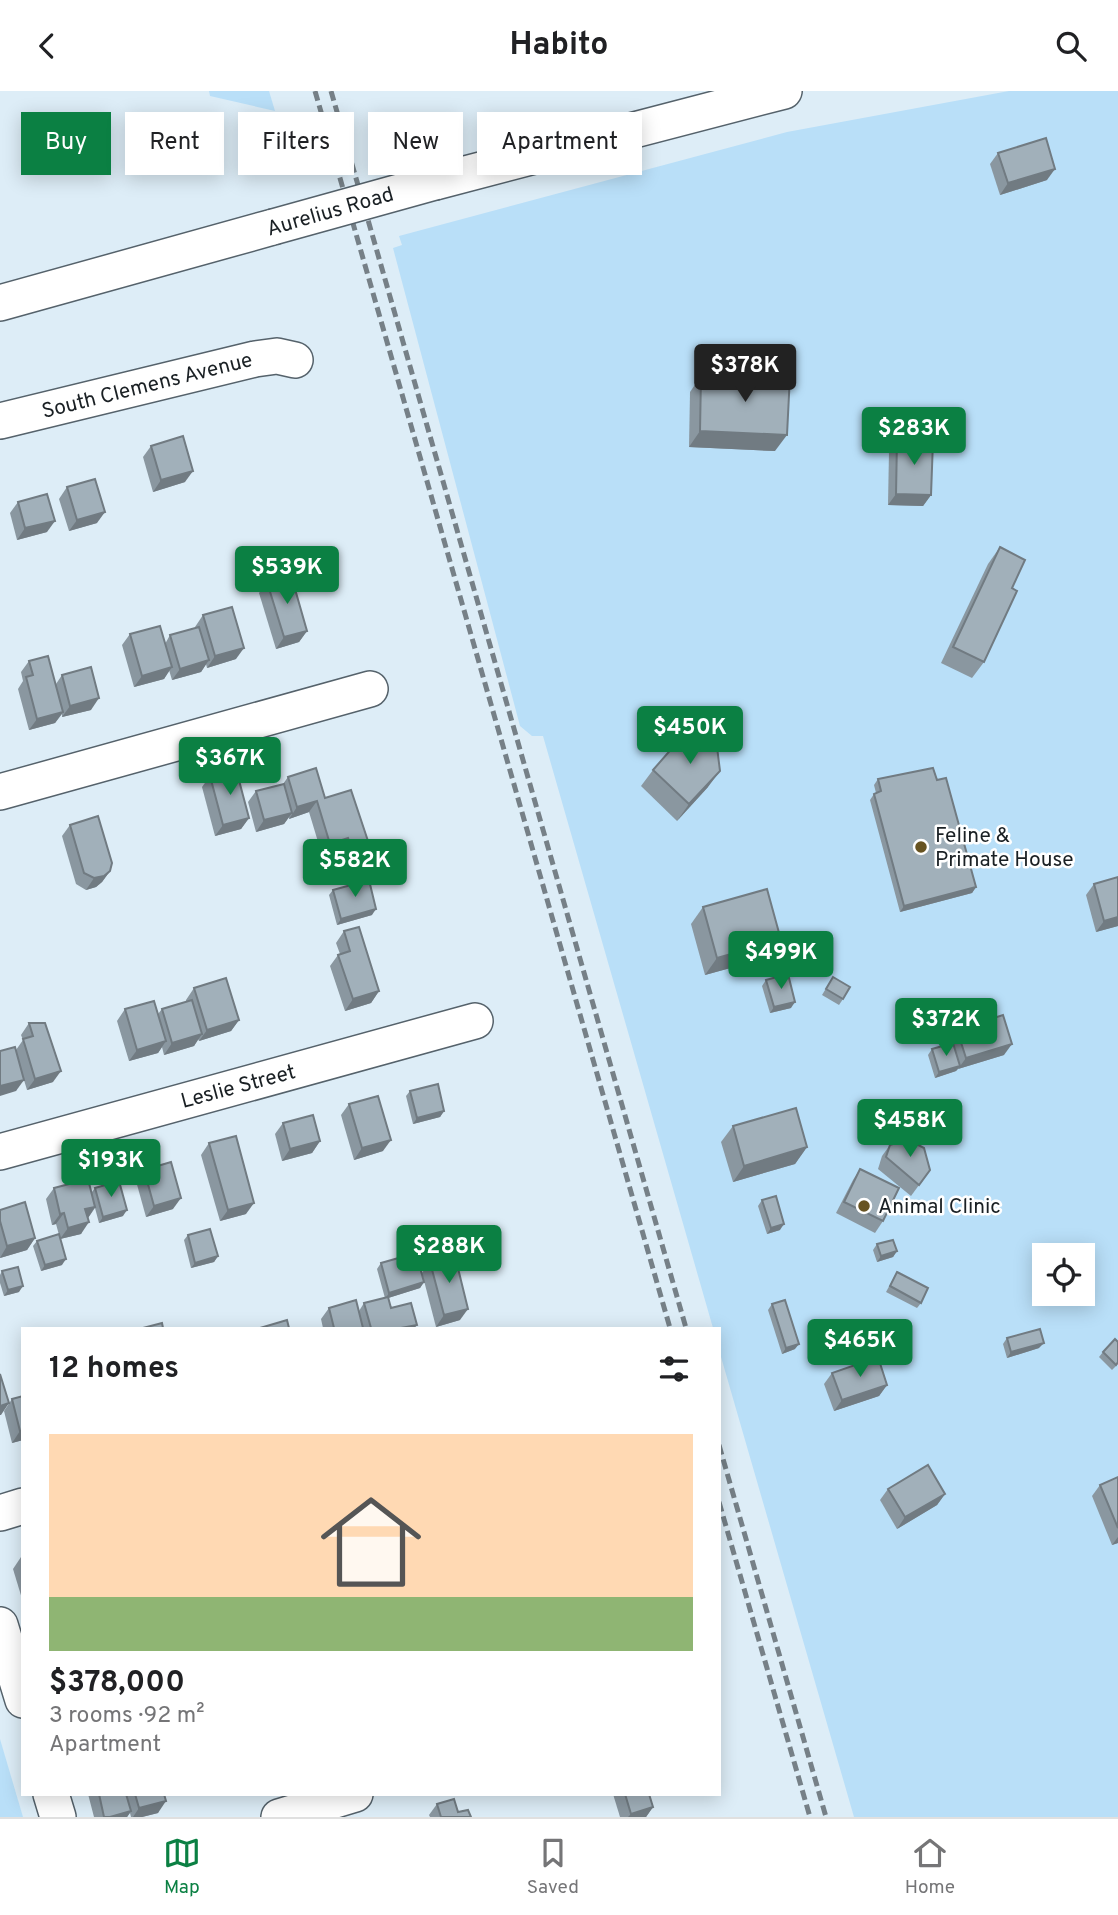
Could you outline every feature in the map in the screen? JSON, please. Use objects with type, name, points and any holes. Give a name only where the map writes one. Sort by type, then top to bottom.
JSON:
[{"type":"street","name":"Aurelius Road","points":[[0,303],[435,182],[784,91]]},
{"type":"street","name":"South Clemens Avenue","points":[[0,421],[255,359],[276,356],[295,360]]},
{"type":"street","points":[[0,792],[370,689]]},
{"type":"street","name":"Leslie Street","points":[[0,1152],[475,1021]]},
{"type":"street","points":[[0,1513],[21,1507]]},
{"type":"street","points":[[0,1625],[21,1693]]},
{"type":"street","points":[[52,1796],[58,1817]]},
{"type":"street","points":[[279,1817],[348,1796]]},
{"type":"shaded area","points":[[209,91],[269,91],[275,111],[210,96]]},
{"type":"shaded area","points":[[1009,91],[1118,91],[1118,1817],[854,1817],[721,1357],[721,1327],[713,1327],[543,736],[532,736],[520,726],[393,248],[402,245],[399,236],[627,175],[642,175],[642,171],[787,132]]},
{"type":"shaded area","points":[[0,1739],[23,1817],[0,1817]]},
{"type":"building","points":[[1046,138],[1055,169],[1008,183],[998,153]]},
{"type":"building","points":[[790,375],[787,435],[700,431],[701,376]]},
{"type":"building","points":[[183,436],[193,471],[161,480],[151,446]]},
{"type":"building","points":[[897,440],[933,441],[931,495],[896,494]]},
{"type":"building","points":[[95,479],[105,512],[77,520],[67,487]]},
{"type":"building","points":[[47,494],[55,521],[25,528],[18,502]]},
{"type":"building","points":[[1000,547],[1025,560],[1012,588],[1017,591],[984,662],[953,647]]},
{"type":"building","points":[[291,575],[307,631],[284,637],[267,582]]},
{"type":"building","points":[[232,607],[244,648],[215,656],[203,615]]},
{"type":"building","points":[[160,626],[172,667],[142,676],[130,634]]},
{"type":"building","points":[[199,627],[209,660],[180,669],[170,635]]},
{"type":"building","points":[[48,656],[63,712],[37,719],[26,677],[33,675],[29,661]]},
{"type":"building","points":[[91,667],[99,698],[70,706],[62,675]]},
{"type":"building","points":[[703,734],[717,747],[720,771],[689,804],[653,770],[681,738]]},
{"type":"building","points":[[316,768],[325,798],[351,790],[370,847],[353,852],[348,838],[330,844],[317,801],[297,807],[288,777]]},
{"type":"building","name":"Feline & Primate House","points":[[933,768],[937,780],[946,778],[976,887],[904,906],[874,794],[881,791],[878,779]]},
{"type":"building","points":[[236,769],[249,818],[223,825],[210,776]]},
{"type":"building","points":[[284,784],[292,813],[264,820],[256,791]]},
{"type":"building","points":[[98,816],[112,863],[110,871],[104,876],[94,878],[84,873],[70,825]]},
{"type":"building","points":[[1118,877],[1118,917],[1104,921],[1094,884]]},
{"type":"building","points":[[369,880],[376,909],[341,919],[333,890]]},
{"type":"building","points":[[767,889],[781,940],[717,958],[703,907]]},
{"type":"building","points":[[359,927],[379,991],[353,999],[338,955],[350,951],[344,931]]},
{"type":"building","points":[[788,974],[795,1002],[774,1007],[766,980]]},
{"type":"building","points":[[833,977],[850,987],[843,999],[826,989]]},
{"type":"building","points":[[226,978],[239,1020],[207,1030],[194,988]]},
{"type":"building","points":[[192,1000],[202,1034],[172,1043],[162,1009]]},
{"type":"building","points":[[154,1001],[166,1041],[137,1050],[125,1009]]},
{"type":"building","points":[[1003,1015],[1012,1044],[966,1058],[957,1030]]},
{"type":"building","points":[[29,1023],[45,1023],[61,1071],[35,1079],[23,1039],[33,1036]]},
{"type":"building","points":[[953,1043],[960,1066],[939,1072],[932,1049]]},
{"type":"building","points":[[15,1047],[24,1080],[0,1086],[0,1051]]},
{"type":"building","points":[[438,1084],[444,1111],[417,1118],[410,1091]]},
{"type":"building","points":[[378,1096],[391,1140],[362,1148],[349,1104]]},
{"type":"building","points":[[796,1108],[807,1147],[744,1166],[733,1126]]},
{"type":"building","points":[[313,1115],[320,1141],[290,1149],[283,1123]]},
{"type":"building","points":[[236,1136],[254,1203],[228,1210],[209,1143]]},
{"type":"building","points":[[907,1139],[924,1148],[930,1170],[919,1185],[886,1157],[890,1145]]},
{"type":"building","points":[[171,1162],[181,1198],[154,1206],[144,1170]]},
{"type":"building","points":[[860,1169],[899,1188],[883,1221],[844,1202]]},
{"type":"building","points":[[88,1179],[95,1207],[85,1209],[89,1222],[68,1228],[64,1213],[60,1214],[54,1188]]},
{"type":"building","points":[[119,1181],[127,1210],[103,1217],[95,1188]]},
{"type":"building","points":[[776,1196],[784,1224],[771,1228],[762,1200]]},
{"type":"building","points":[[25,1202],[35,1238],[7,1246],[0,1210]]},
{"type":"building","points":[[210,1229],[218,1256],[195,1263],[188,1235]]},
{"type":"building","points":[[59,1234],[66,1259],[45,1265],[37,1241]]},
{"type":"building","points":[[893,1240],[897,1251],[881,1256],[877,1244]]},
{"type":"building","points":[[416,1253],[424,1282],[389,1293],[381,1263]]},
{"type":"building","points":[[455,1256],[468,1309],[444,1315],[430,1262]]},
{"type":"building","points":[[18,1267],[23,1286],[8,1290],[2,1271]]},
{"type":"building","points":[[897,1272],[928,1288],[921,1303],[890,1286]]},
{"type":"building","points":[[388,1297],[391,1308],[411,1303],[417,1325],[371,1327],[364,1303]]},
{"type":"building","points":[[356,1300],[363,1327],[334,1327],[329,1308]]},
{"type":"building","points":[[785,1300],[799,1344],[786,1348],[772,1304]]},
{"type":"building","points":[[287,1320],[289,1327],[263,1327]]},
{"type":"building","points":[[162,1323],[163,1327],[147,1327]]},
{"type":"building","points":[[1040,1329],[1044,1343],[1011,1352],[1007,1338]]},
{"type":"building","points":[[1115,1339],[1118,1342],[1116,1365],[1103,1352]]},
{"type":"building","points":[[878,1357],[887,1385],[842,1400],[832,1373]]},
{"type":"building","points":[[0,1374],[9,1403],[0,1406]]},
{"type":"building","points":[[21,1397],[21,1431],[20,1431],[12,1399]]},
{"type":"building","points":[[928,1465],[945,1494],[905,1517],[888,1489]]},
{"type":"building","points":[[1118,1477],[1118,1528],[1100,1485]]},
{"type":"building","points":[[99,1796],[127,1796],[131,1811],[104,1817]]},
{"type":"building","points":[[136,1796],[165,1796],[166,1801],[139,1808]]},
{"type":"building","points":[[626,1796],[650,1796],[653,1807],[631,1814]]},
{"type":"building","points":[[454,1799],[458,1812],[468,1810],[471,1817],[441,1817],[437,1804]]},
{"type":"railway","points":[[315,91],[670,1327]]},
{"type":"railway","points":[[331,91],[686,1327]]},
{"type":"railway","points":[[721,1452],[826,1817]]},
{"type":"railway","points":[[721,1509],[810,1817]]},
{"type":"place","name":"Feline & Primate House","points":[[921,847]]},
{"type":"place","name":"Animal Clinic","points":[[864,1206]]}]
